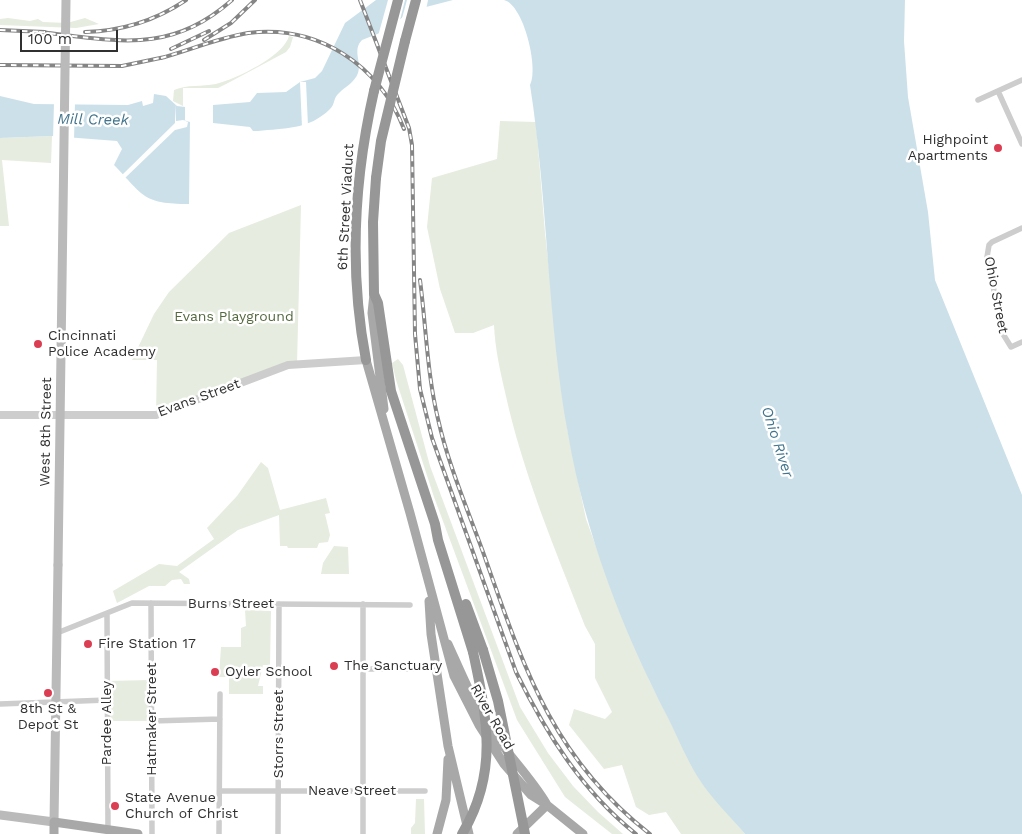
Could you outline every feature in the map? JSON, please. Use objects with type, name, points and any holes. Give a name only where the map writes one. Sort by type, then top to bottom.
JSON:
[{"type":"highway","name":"6th Street Viaduct","points":[[366,360],[359,314],[356,261],[361,159],[372,101],[398,0]]},
{"type":"highway","name":"6th Street Viaduct","points":[[416,0],[382,141],[376,178],[373,222],[374,294],[391,390],[435,524],[438,540],[478,651]]},
{"type":"highway","points":[[462,834],[479,799],[487,754],[486,716],[478,651]]},
{"type":"highway","points":[[478,651],[498,701],[525,834]]},
{"type":"main road","name":"West 8th Street","points":[[54,834],[66,0]]},
{"type":"main road","name":"River Road","points":[[376,312],[386,430]]},
{"type":"main road","name":"River Road","points":[[366,360],[450,666],[479,725],[504,764],[531,795],[548,805],[583,834]]},
{"type":"main road","points":[[428,581],[436,669],[448,746],[469,834]]},
{"type":"main road","points":[[437,834],[446,800],[448,746]]},
{"type":"main road","points":[[518,834],[548,805]]},
{"type":"main road","points":[[0,815],[138,834]]},
{"type":"street","points":[[978,100],[1022,80]]},
{"type":"street","points":[[998,91],[1022,144]]},
{"type":"street","name":"Ohio Street","points":[[1022,228],[988,245],[987,257],[996,309],[1003,334],[1012,347],[1022,342]]},
{"type":"street","name":"Evans Street","points":[[0,415],[156,415],[288,365],[366,360]]},
{"type":"street","name":"Burns Street","points":[[57,629],[107,615],[132,603],[410,605]]},
{"type":"street","name":"Hatmaker Street","points":[[151,603],[152,834]]},
{"type":"street","name":"Storrs Street","points":[[278,834],[280,791],[279,604]]},
{"type":"street","points":[[363,604],[363,834]]},
{"type":"street","name":"Pardee Alley","points":[[107,615],[108,830]]},
{"type":"street","points":[[363,669],[422,669]]},
{"type":"street","points":[[219,834],[220,694]]},
{"type":"street","points":[[0,704],[57,704],[107,700]]},
{"type":"street","points":[[152,721],[220,719]]},
{"type":"street","name":"Neave Street","points":[[220,791],[425,791]]},
{"type":"green space","points":[[8,18],[30,21],[38,19],[43,22],[67,23],[85,18],[99,24],[76,28],[0,25],[0,19]]},
{"type":"green space","points":[[289,36],[293,37],[290,47],[286,52],[218,88],[183,88],[183,106],[173,101],[174,90],[184,87],[216,84],[258,66],[278,51],[285,44]]},
{"type":"green space","points":[[500,121],[536,122],[545,233],[568,433],[586,519],[615,599],[650,682],[700,780],[745,834],[681,834],[666,812],[649,815],[636,807],[622,765],[604,769],[569,725],[574,709],[605,719],[612,712],[595,678],[595,644],[585,626],[530,482],[512,422],[501,375],[494,325],[473,333],[455,333],[440,289],[427,227],[432,178],[497,159]]},
{"type":"green space","points":[[52,136],[51,163],[2,160],[9,226],[0,226],[0,138]]},
{"type":"green space","name":"Evans Playground","points":[[301,205],[297,364],[156,415],[157,360],[132,360],[154,314],[169,292],[229,233]]},
{"type":"green space","points":[[398,359],[403,365],[430,466],[520,707],[548,753],[573,786],[623,834],[612,834],[565,797],[517,720],[434,497],[396,380],[392,363]]},
{"type":"green space","points":[[261,462],[268,468],[280,510],[326,498],[330,513],[325,514],[330,535],[328,542],[319,543],[317,548],[288,548],[287,546],[280,546],[279,515],[238,530],[179,572],[189,579],[190,584],[184,584],[181,579],[172,580],[165,586],[149,586],[117,603],[113,591],[159,564],[177,566],[214,539],[207,528],[237,496]]},
{"type":"green space","points":[[334,546],[348,547],[349,574],[321,574],[323,563]]},
{"type":"green space","points":[[245,610],[271,611],[270,665],[263,665],[258,686],[263,686],[263,694],[229,694],[229,677],[219,677],[221,647],[241,647],[241,628],[246,626]]},
{"type":"green space","points":[[151,680],[152,721],[107,721],[107,681]]},
{"type":"green space","points":[[416,799],[424,799],[425,834],[411,834],[411,828],[415,823]]},
{"type":"water","points":[[376,0],[453,0],[426,7],[403,17],[385,31],[362,40],[357,52],[359,69],[357,76],[337,95],[332,107],[314,121],[296,127],[258,131],[253,131],[250,127],[213,123],[213,105],[250,102],[257,93],[286,92],[300,82],[315,78],[322,71],[345,23]]},
{"type":"water","name":"Ohio River","points":[[504,0],[905,0],[904,41],[908,97],[928,212],[935,280],[1022,495],[1022,834],[745,834],[699,779],[635,650],[607,580],[584,508],[568,434],[556,347],[541,172],[530,85],[533,66],[531,52],[528,38],[518,13],[511,4]]},
{"type":"water","name":"Mill Creek","points":[[154,94],[166,96],[177,106],[185,107],[185,120],[183,120],[190,122],[189,204],[174,204],[153,200],[139,191],[114,165],[122,149],[117,141],[52,136],[0,138],[0,96],[34,104],[128,105],[142,101],[143,106],[153,103]]},
{"type":"pier","points":[[388,0],[405,0],[399,24],[378,36]]},
{"type":"pier","points":[[407,0],[428,0],[426,10],[401,22]]},
{"type":"pier","points":[[300,82],[306,82],[308,126],[302,127]]},
{"type":"pier","points":[[54,102],[75,103],[74,140],[53,139]]},
{"type":"pier","points":[[175,104],[176,121],[183,120],[188,122],[187,127],[175,130],[124,179],[121,176],[175,123]]},
{"type":"railway","points":[[85,32],[112,30],[137,24],[162,14],[186,0]]},
{"type":"railway","points":[[39,32],[117,40],[163,37],[186,30],[209,18],[232,0]]},
{"type":"railway","points":[[204,40],[231,23],[255,0]]},
{"type":"railway","points":[[360,0],[409,128],[412,145],[415,334],[420,389],[432,438],[516,672],[540,717],[567,760],[599,799],[636,834]]},
{"type":"railway","points":[[0,30],[45,32]]},
{"type":"railway","points":[[171,49],[209,31]]},
{"type":"railway","points":[[161,58],[248,33],[274,32],[298,35],[322,43],[343,54],[362,68],[379,86],[393,106],[404,129]]},
{"type":"railway","points":[[0,65],[122,66],[165,57]]},
{"type":"railway","points":[[420,280],[431,384],[442,436],[458,486],[527,671],[564,741],[588,773],[616,804],[650,834]]},
{"type":"place","name":"Highpoint Apartments","points":[[998,148]]},
{"type":"place","name":"Cincinnati Police Academy","points":[[38,344]]},
{"type":"place","name":"Fire Station 17","points":[[88,644]]},
{"type":"place","name":"The Sanctuary","points":[[334,666]]},
{"type":"place","name":"Oyler School","points":[[215,672]]},
{"type":"place","name":"8th St & Depot St","points":[[48,693]]},
{"type":"place","name":"State Avenue Church of Christ","points":[[115,806]]}]
